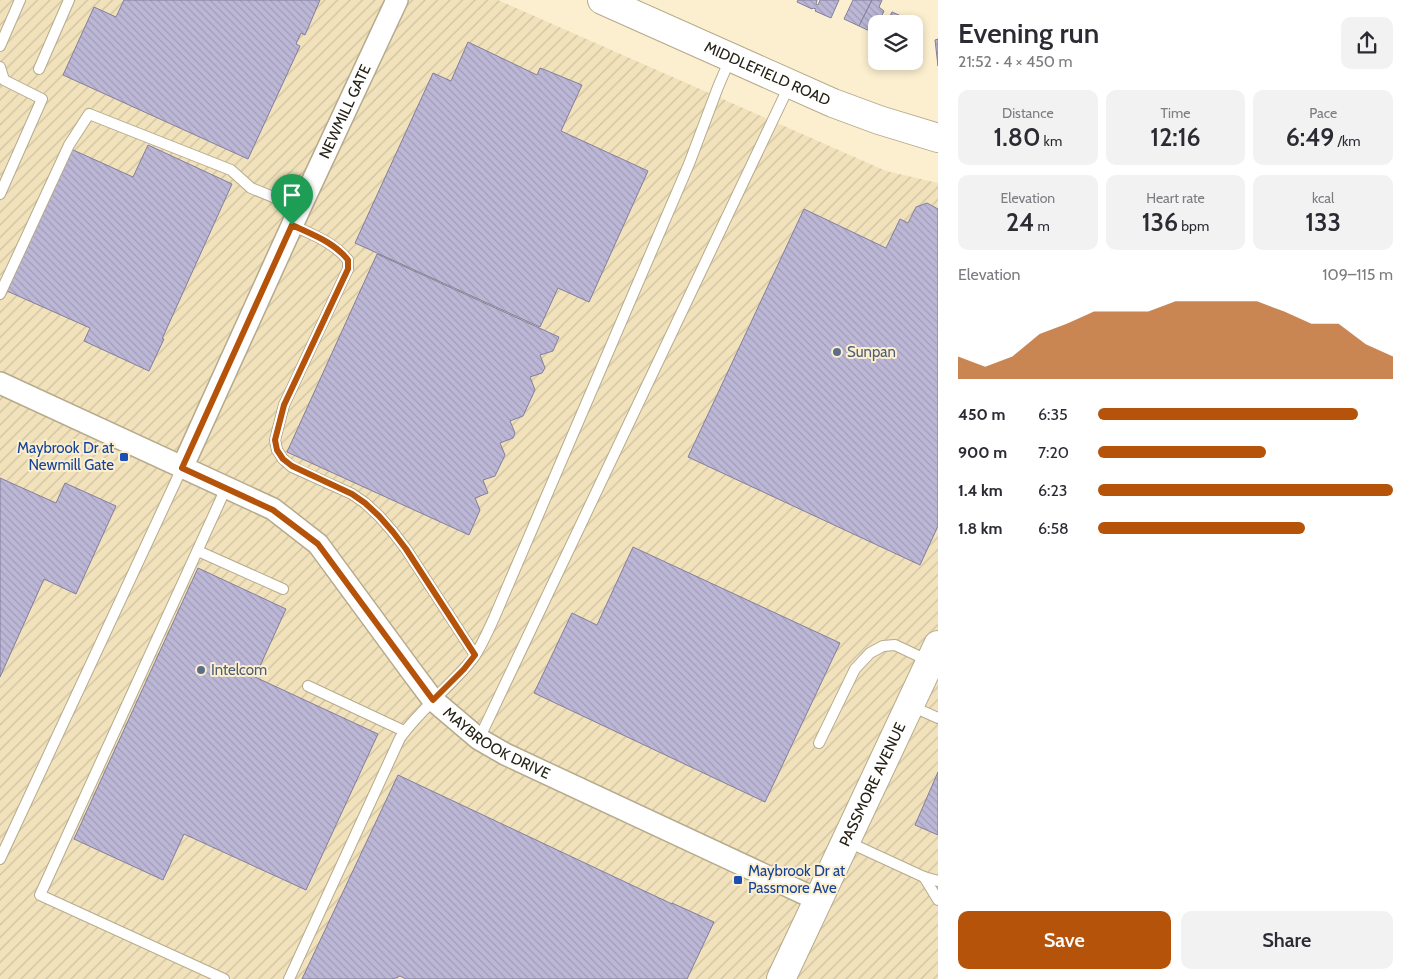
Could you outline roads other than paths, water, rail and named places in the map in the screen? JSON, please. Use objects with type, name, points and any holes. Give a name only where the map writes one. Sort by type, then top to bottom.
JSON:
[{"type":"main road","name":"MIDDLEFIELD ROAD","points":[[602,0],[789,85],[865,115],[938,138]]},
{"type":"main road","name":"PASSMORE AVENUE","points":[[781,979],[934,653]]},
{"type":"street","name":"NEWMILL GATE","points":[[182,468],[397,0]]},
{"type":"street","name":"MAYBROOK DRIVE","points":[[0,383],[273,510],[318,544],[433,700],[479,739],[505,754],[818,900]]},
{"type":"lane","points":[[0,46],[20,0]]},
{"type":"lane","points":[[39,69],[69,0]]},
{"type":"lane","points":[[289,979],[404,730],[464,669],[475,655],[494,618],[689,164],[731,58]]},
{"type":"lane","points":[[0,67],[4,80],[42,99],[0,194]]},
{"type":"lane","points":[[479,739],[789,85]]},
{"type":"lane","points":[[0,294],[69,145],[89,114],[231,170],[251,188],[296,217],[335,247],[348,260],[348,269],[284,405],[275,440],[277,450],[283,459],[292,466],[352,494],[379,516],[406,549],[475,655]]},
{"type":"lane","points":[[0,859],[182,468]]},
{"type":"lane","points":[[224,979],[40,895],[226,488]]},
{"type":"lane","points":[[198,551],[283,589]]},
{"type":"lane","points":[[819,743],[855,669],[870,653],[883,646],[895,645],[934,653]]},
{"type":"lane","points":[[308,686],[404,730]]},
{"type":"lane","points":[[910,705],[938,718]]},
{"type":"lane","points":[[846,841],[924,876],[938,880]]},
{"type":"lane","points":[[924,876],[938,900]]},
{"type":"place","name":"Sunpan","points":[[837,352]]},
{"type":"place","name":"Maybrook Dr at Newmill Gate","points":[[124,457]]},
{"type":"place","name":"Intelcom","points":[[201,670]]},
{"type":"place","name":"Maybrook Dr at Passmore Ave","points":[[738,880]]}]
